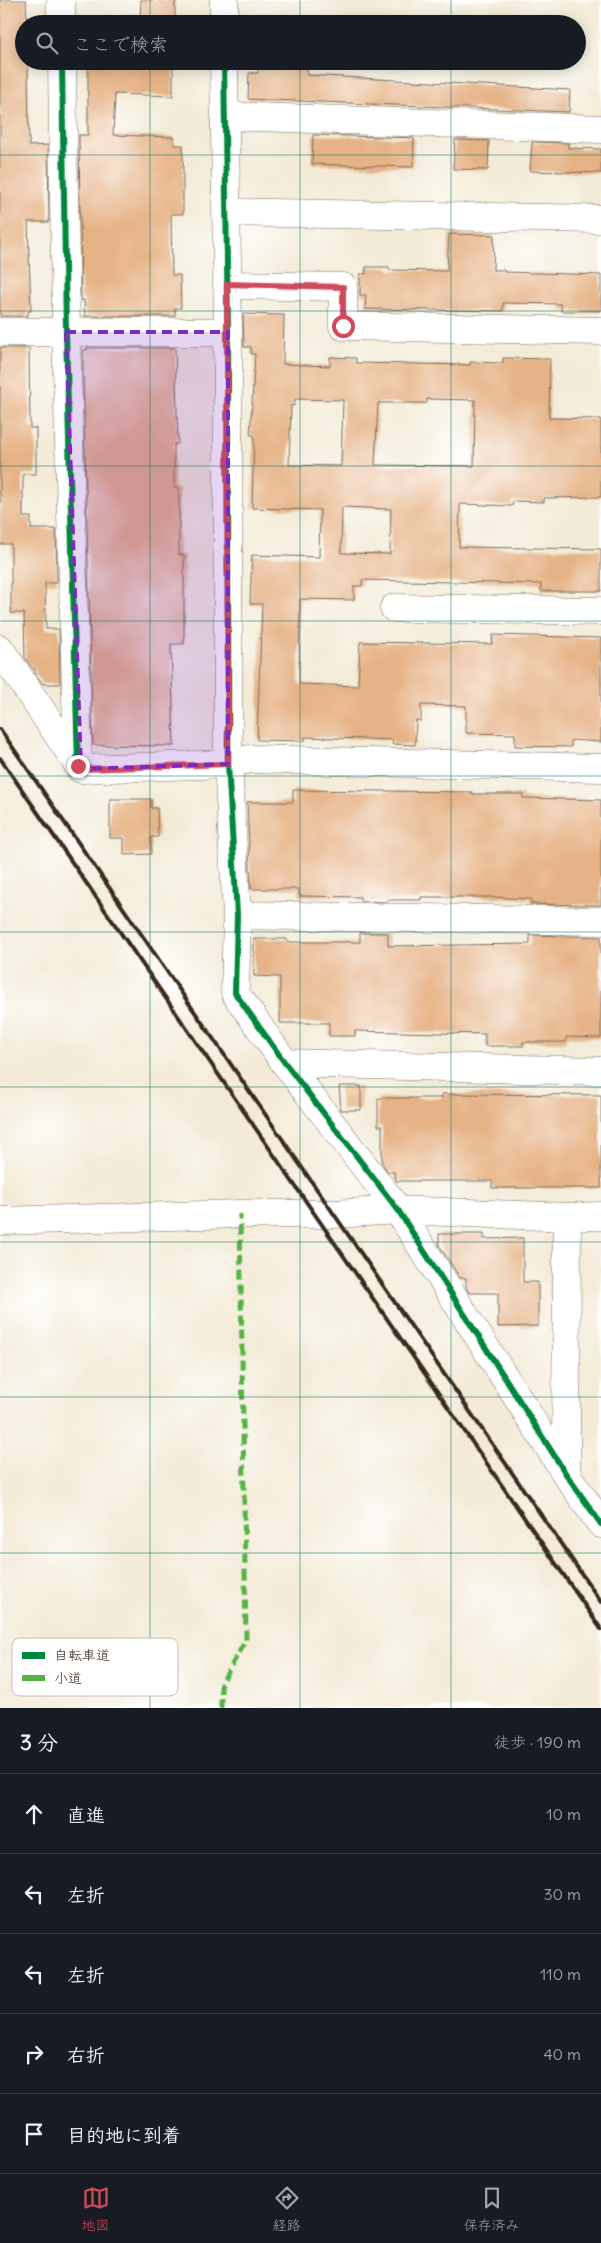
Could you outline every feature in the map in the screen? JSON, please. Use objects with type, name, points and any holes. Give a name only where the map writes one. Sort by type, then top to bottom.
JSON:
[{"type":"street","points":[[61,0],[61,15]]},
{"type":"street","points":[[224,0],[224,15]]},
{"type":"street","points":[[62,70],[66,332],[78,766]]},
{"type":"street","points":[[224,70],[228,332],[228,764],[237,915],[235,994],[285,1063],[398,1210],[566,1474],[601,1524]]},
{"type":"street","points":[[225,116],[601,129]]},
{"type":"street","points":[[226,212],[601,219]]},
{"type":"street","points":[[227,284],[343,287],[343,326],[601,331]]},
{"type":"street","points":[[0,332],[228,332]]},
{"type":"street","points":[[394,608],[601,611]]},
{"type":"street","points":[[0,649],[81,769],[228,764],[250,759],[601,768]]},
{"type":"street","points":[[237,915],[601,921]]},
{"type":"street","points":[[285,1063],[601,1071]]},
{"type":"street","points":[[0,1222],[240,1214],[334,1214],[398,1210],[568,1218],[601,1216]]},
{"type":"street","points":[[566,1474],[568,1218]]},
{"type":"highlighted area","points":[[66,332],[228,332],[228,764],[81,769]]},
{"type":"building","points":[[0,0],[26,0],[27,15],[15,15],[15,70],[28,70],[29,146],[48,145],[49,222],[28,222],[31,311],[28,311],[28,316],[0,316]]},
{"type":"building","points":[[141,0],[175,0],[175,15],[140,15]]},
{"type":"building","points":[[88,70],[173,70],[173,96],[115,94],[113,135],[174,137],[174,145],[183,145],[183,214],[171,214],[172,275],[180,275],[181,308],[175,308],[175,316],[85,316],[84,300],[81,300],[79,135],[88,135]]},
{"type":"building","points":[[258,70],[307,70],[307,75],[570,90],[569,112],[248,99],[249,73],[258,73]]},
{"type":"building","points":[[313,135],[414,138],[413,167],[312,164]]},
{"type":"building","points":[[455,140],[489,141],[488,170],[453,169]]},
{"type":"building","points":[[532,142],[568,143],[568,148],[601,149],[601,173],[530,171]]},
{"type":"building","points":[[449,234],[494,235],[493,270],[601,275],[601,311],[561,311],[561,304],[503,303],[503,311],[365,309],[366,295],[360,295],[360,274],[366,274],[366,267],[389,267],[389,270],[447,271]]},
{"type":"building","points":[[243,314],[284,315],[283,364],[330,366],[330,357],[356,358],[356,363],[470,365],[470,362],[503,363],[503,358],[550,359],[549,418],[601,419],[601,497],[544,498],[544,502],[513,501],[512,506],[460,504],[459,547],[601,549],[601,591],[541,591],[541,584],[362,580],[362,586],[354,586],[354,600],[300,599],[299,684],[358,686],[360,642],[492,644],[493,635],[601,638],[601,742],[571,740],[571,747],[515,746],[515,734],[466,733],[466,706],[421,705],[421,721],[416,720],[415,745],[392,744],[393,740],[305,737],[305,741],[257,740],[262,604],[250,604],[252,555],[319,557],[320,510],[252,508],[254,435],[250,435],[255,354],[251,354],[251,347],[244,347]],"holes":[[[295,399],[343,400],[341,466],[289,465],[291,405],[294,406]],[[427,399],[475,400],[474,466],[375,465],[378,403],[427,403]],[[342,507],[391,509],[390,554],[341,553]]]},
{"type":"building","points":[[0,348],[29,348],[30,428],[36,428],[36,474],[23,474],[23,517],[31,517],[31,529],[56,529],[57,583],[45,583],[46,629],[59,629],[60,684],[43,684],[35,673],[35,669],[25,658],[24,613],[11,613],[11,544],[0,544]]},
{"type":"building","points":[[87,348],[175,348],[178,444],[174,444],[174,488],[179,488],[179,555],[184,555],[184,644],[171,644],[174,746],[93,745],[83,376],[83,350],[87,350]]},
{"type":"building","points":[[293,790],[472,792],[472,794],[523,794],[523,798],[601,800],[601,905],[531,904],[531,899],[491,897],[421,897],[421,900],[360,901],[360,897],[299,896],[299,889],[251,889],[247,802],[293,802]]},
{"type":"building","points":[[110,799],[151,799],[151,808],[157,808],[158,837],[151,837],[151,854],[124,855],[124,838],[110,838]]},
{"type":"building","points":[[360,933],[388,933],[388,946],[530,944],[530,935],[601,937],[601,1038],[566,1037],[566,1042],[523,1042],[523,1046],[485,1046],[485,1034],[355,1031],[355,1036],[329,1036],[329,1023],[280,1023],[280,977],[254,976],[254,939],[287,939],[287,942],[360,942]]},
{"type":"building","points":[[339,1086],[361,1086],[361,1110],[341,1110]]},
{"type":"building","points":[[442,1094],[601,1095],[601,1188],[492,1188],[492,1181],[396,1181],[394,1172],[388,1172],[382,1163],[382,1126],[378,1126],[378,1098],[442,1098]]},
{"type":"building","points":[[439,1234],[484,1234],[484,1239],[523,1238],[523,1282],[538,1282],[538,1326],[498,1327],[498,1293],[469,1293],[466,1287],[466,1278],[460,1278],[439,1245]]},
{"type":"railway","points":[[0,729],[601,1602]]},
{"type":"railway","points":[[0,758],[601,1629]]},
{"type":"marked path","points":[[221,1708],[221,1684],[246,1640],[240,1214]]},
{"type":"cycle path","points":[[62,70],[66,332],[78,766]]},
{"type":"cycle path","points":[[224,70],[228,332],[228,764],[237,915],[235,993],[285,1063],[398,1210],[566,1474],[601,1524]]},
{"type":"route","points":[[78,766],[81,769],[228,764],[227,284],[343,287],[343,326]]}]
